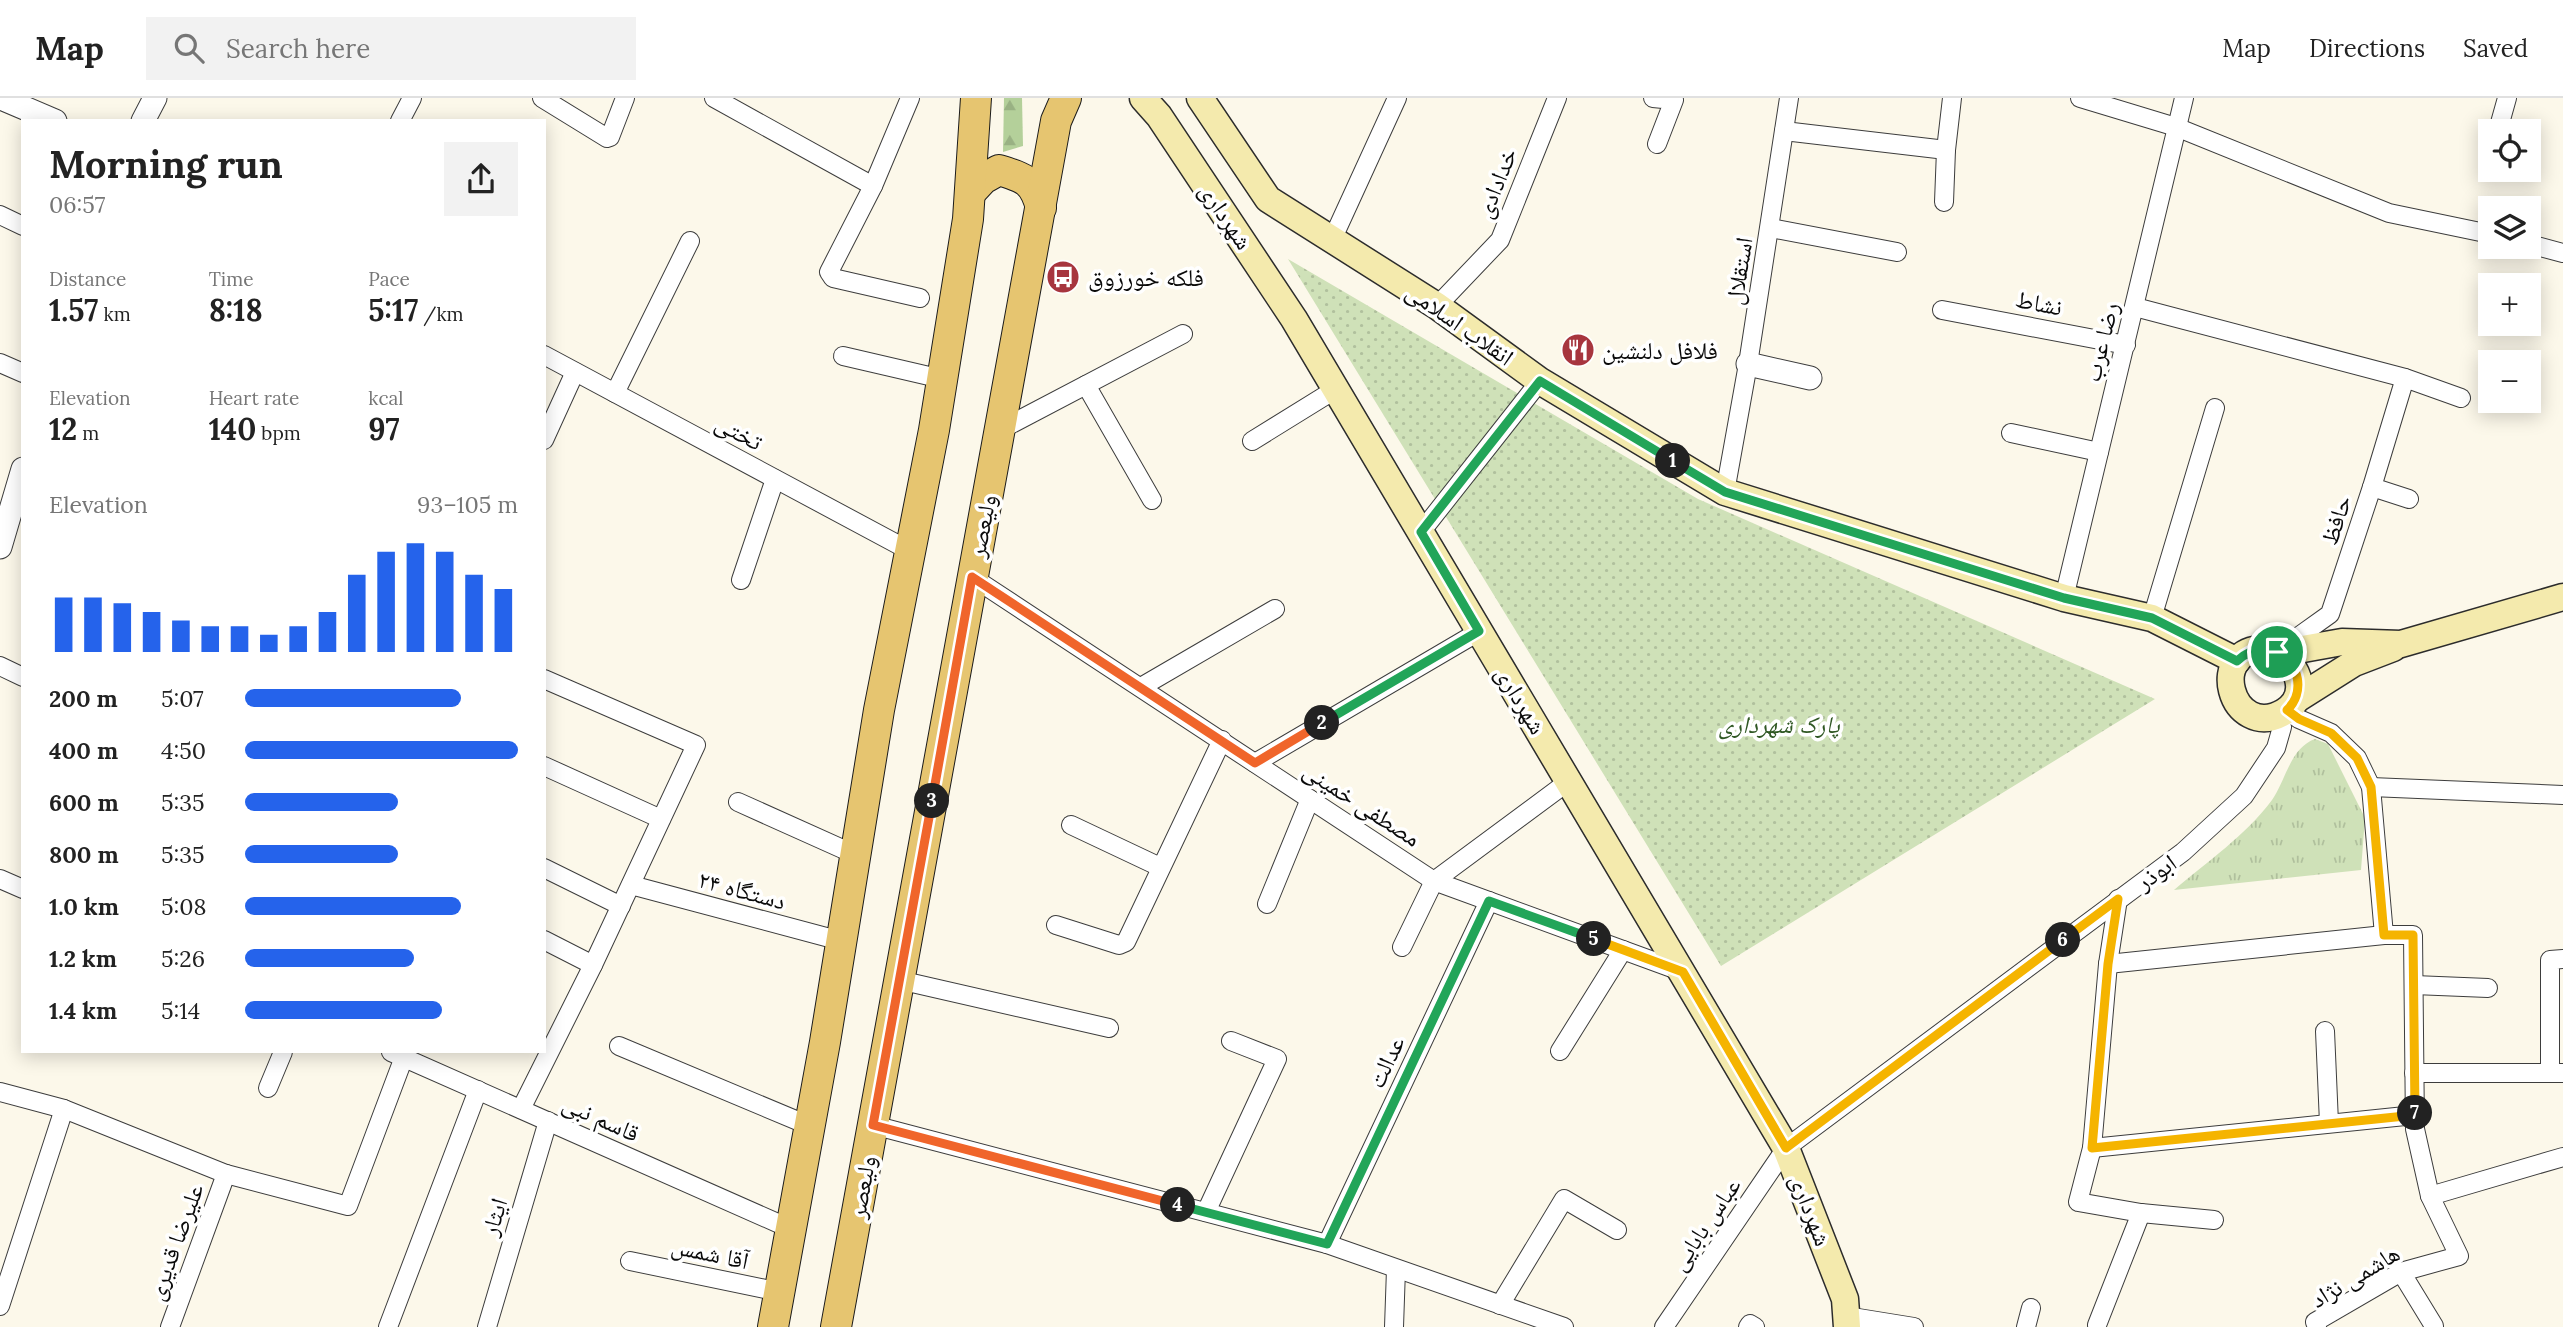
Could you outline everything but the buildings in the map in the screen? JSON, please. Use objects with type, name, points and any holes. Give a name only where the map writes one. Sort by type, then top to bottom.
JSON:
[{"type":"main road","points":[[773,1327],[810,1126],[879,710],[942,379],[970,193],[976,98]]},
{"type":"main road","name":"ولیعصر","points":[[836,1327],[1056,121],[1066,98]]},
{"type":"main road","name":"شهرداری","points":[[1143,98],[1159,116],[1294,319],[1786,1148],[1845,1299],[1846,1321]]},
{"type":"main road","name":"انقلاب اسلامی","points":[[1200,98],[1268,199],[1437,306],[1540,381],[1725,492],[2064,598],[2152,618],[2237,661]]},
{"type":"main road","points":[[970,193],[983,178],[999,170],[1019,176],[1036,190],[1041,208]]},
{"type":"main road","points":[[2290,711],[2299,690],[2294,667],[2279,653],[2266,649],[2255,650],[2237,661],[2230,681],[2230,691],[2241,709],[2261,718],[2290,711],[2354,663],[2401,644],[2563,597]]},
{"type":"main road","points":[[2279,653],[2342,642],[2401,644]]},
{"type":"street","points":[[1,98],[50,119]]},
{"type":"street","points":[[145,119],[155,98]]},
{"type":"street","points":[[401,119],[412,98]]},
{"type":"street","points":[[542,98],[607,138],[610,137],[625,98]]},
{"type":"street","points":[[714,98],[873,186]]},
{"type":"street","points":[[909,98],[873,186],[829,272],[833,278],[920,298]]},
{"type":"street","points":[[1332,240],[1397,98]]},
{"type":"street","name":"خدادادی","points":[[1437,306],[1500,240],[1557,98]]},
{"type":"street","points":[[1653,98],[1674,100],[1657,144]]},
{"type":"street","name":"استقلال","points":[[1725,492],[1771,228],[1789,98]]},
{"type":"street","points":[[1944,202],[1952,98]]},
{"type":"street","points":[[2080,98],[2176,127],[2389,213],[2478,232]]},
{"type":"street","name":"رضا عرب","points":[[2064,598],[2184,98]]},
{"type":"street","points":[[2501,119],[2507,98]]},
{"type":"street","points":[[1784,131],[1946,150]]},
{"type":"street","points":[[0,215],[21,225]]},
{"type":"street","points":[[1771,228],[1897,252]]},
{"type":"street","points":[[615,393],[690,241]]},
{"type":"street","points":[[2541,247],[2563,253]]},
{"type":"street","points":[[2135,307],[2405,378],[2462,398]]},
{"type":"street","name":"نشاط","points":[[1942,310],[2126,345]]},
{"type":"street","points":[[1000,430],[1183,334]]},
{"type":"street","name":"تختی","points":[[546,356],[910,551]]},
{"type":"street","points":[[843,356],[942,379]]},
{"type":"street","points":[[0,363],[21,372]]},
{"type":"street","points":[[1748,365],[1810,378]]},
{"type":"street","points":[[546,436],[575,372]]},
{"type":"street","name":"حافظ","points":[[2279,653],[2330,614],[2405,378]]},
{"type":"street","points":[[1421,532],[1540,381]]},
{"type":"street","points":[[1086,384],[1152,500]]},
{"type":"street","points":[[1252,441],[1336,389]]},
{"type":"street","points":[[2152,618],[2216,408]]},
{"type":"street","points":[[2011,433],[2099,452]]},
{"type":"street","points":[[1,539],[21,475]]},
{"type":"street","points":[[741,580],[775,479]]},
{"type":"street","points":[[2372,487],[2409,499]]},
{"type":"street","name":"مصطفی خمینی","points":[[972,577],[1434,881],[1683,972]]},
{"type":"street","points":[[1140,687],[1275,609]]},
{"type":"street","points":[[1255,763],[1479,631]]},
{"type":"street","points":[[0,666],[21,676]]},
{"type":"street","points":[[546,680],[696,745],[593,965],[552,1030]]},
{"type":"street","points":[[2290,711],[2331,733],[2357,758],[2371,787],[2384,935]]},
{"type":"street","name":"ابوذر","points":[[1786,1148],[2183,852],[2244,796],[2276,748],[2290,711]]},
{"type":"street","points":[[1056,925],[1122,944],[1126,942],[1222,740]]},
{"type":"street","points":[[546,767],[662,819]]},
{"type":"street","points":[[1402,947],[1434,881],[1569,780]]},
{"type":"street","points":[[2371,787],[2563,795]]},
{"type":"street","points":[[1267,904],[1310,799]]},
{"type":"street","points":[[738,802],[856,855]]},
{"type":"street","points":[[1071,825],[1160,867]]},
{"type":"street","points":[[546,869],[621,906]]},
{"type":"street","points":[[0,879],[21,888]]},
{"type":"street","name":"۲۴ دستگاه","points":[[631,885],[841,941]]},
{"type":"street","points":[[2118,899],[2108,964],[2092,1148],[2078,1202],[2141,1213],[2214,1220]]},
{"type":"street","name":"عدالت","points":[[1327,1244],[1489,901]]},
{"type":"street","points":[[2108,964],[2384,935],[2413,935],[2415,1129],[2430,1196],[2563,1157]]},
{"type":"street","points":[[546,941],[593,965]]},
{"type":"street","points":[[1560,1051],[1623,950]]},
{"type":"street","points":[[2414,1073],[2557,1072],[2550,960],[2563,959]]},
{"type":"street","points":[[899,980],[1109,1028]]},
{"type":"street","points":[[2414,985],[2488,988]]},
{"type":"street","points":[[2325,1031],[2329,1123]]},
{"type":"street","points":[[1206,1212],[1278,1059],[1231,1041]]},
{"type":"street","points":[[619,1046],[810,1126]]},
{"type":"street","points":[[268,1088],[283,1053]]},
{"type":"street","points":[[521,1109],[543,1053]]},
{"type":"street","points":[[0,1092],[64,1108],[226,1174],[348,1206],[398,1055]]},
{"type":"street","name":"قاسم نبی","points":[[398,1055],[791,1228]]},
{"type":"street","points":[[388,1327],[478,1090]]},
{"type":"street","points":[[0,1306],[7,1262],[64,1108]]},
{"type":"street","points":[[2092,1148],[2415,1115]]},
{"type":"street","name":"ایثار","points":[[486,1327],[548,1121]]},
{"type":"street","points":[[873,1125],[1327,1244],[1564,1327]]},
{"type":"street","name":"عباس بابایی","points":[[1664,1327],[1786,1148]]},
{"type":"street","name":"علیرضا قدیری","points":[[170,1327],[226,1174]]},
{"type":"street","name":"هاشمی نژاد","points":[[2317,1327],[2315,1322],[2401,1272],[2459,1256],[2430,1196]]},
{"type":"street","points":[[1500,1305],[1564,1199],[1617,1230]]},
{"type":"street","points":[[2097,1325],[2141,1213]]},
{"type":"street","name":"آقا شمس","points":[[630,1261],[780,1292]]},
{"type":"street","points":[[1394,1327],[1396,1269]]},
{"type":"street","points":[[2401,1272],[2434,1326]]},
{"type":"street","points":[[2026,1327],[2031,1308]]},
{"type":"street","points":[[1846,1321],[1914,1327]]},
{"type":"street","points":[[1748,1327],[1750,1324],[1755,1327]]},
{"type":"green space","points":[[1004,98],[1022,98],[1023,146],[1003,152]]},
{"type":"green space","name":"پارک شهرداری","points":[[1288,259],[1698,499],[2155,699],[1721,966]]},
{"type":"green space","points":[[2315,739],[2328,744],[2365,818],[2361,870],[2174,890],[2226,848],[2262,813],[2277,792],[2294,757],[2307,743]]},
{"type":"place","name":"فلکه خورزوق","points":[[1063,277]]},
{"type":"place","name":"فلافل دلنشین","points":[[1578,350]]},
{"type":"route","points":[[1540,381],[1725,492],[2064,598],[2152,618],[2237,661],[2255,650],[2270,649],[2277,652],[2294,667],[2298,683],[2297,699],[2287,710],[2299,719],[2331,733],[2357,758],[2371,787],[2384,935],[2413,935],[2415,1115],[2092,1148],[2108,964],[2118,899],[1786,1148],[1683,972],[1489,901],[1327,1244],[873,1125],[972,577],[1255,763],[1479,631],[1421,532],[1540,381]]}]
